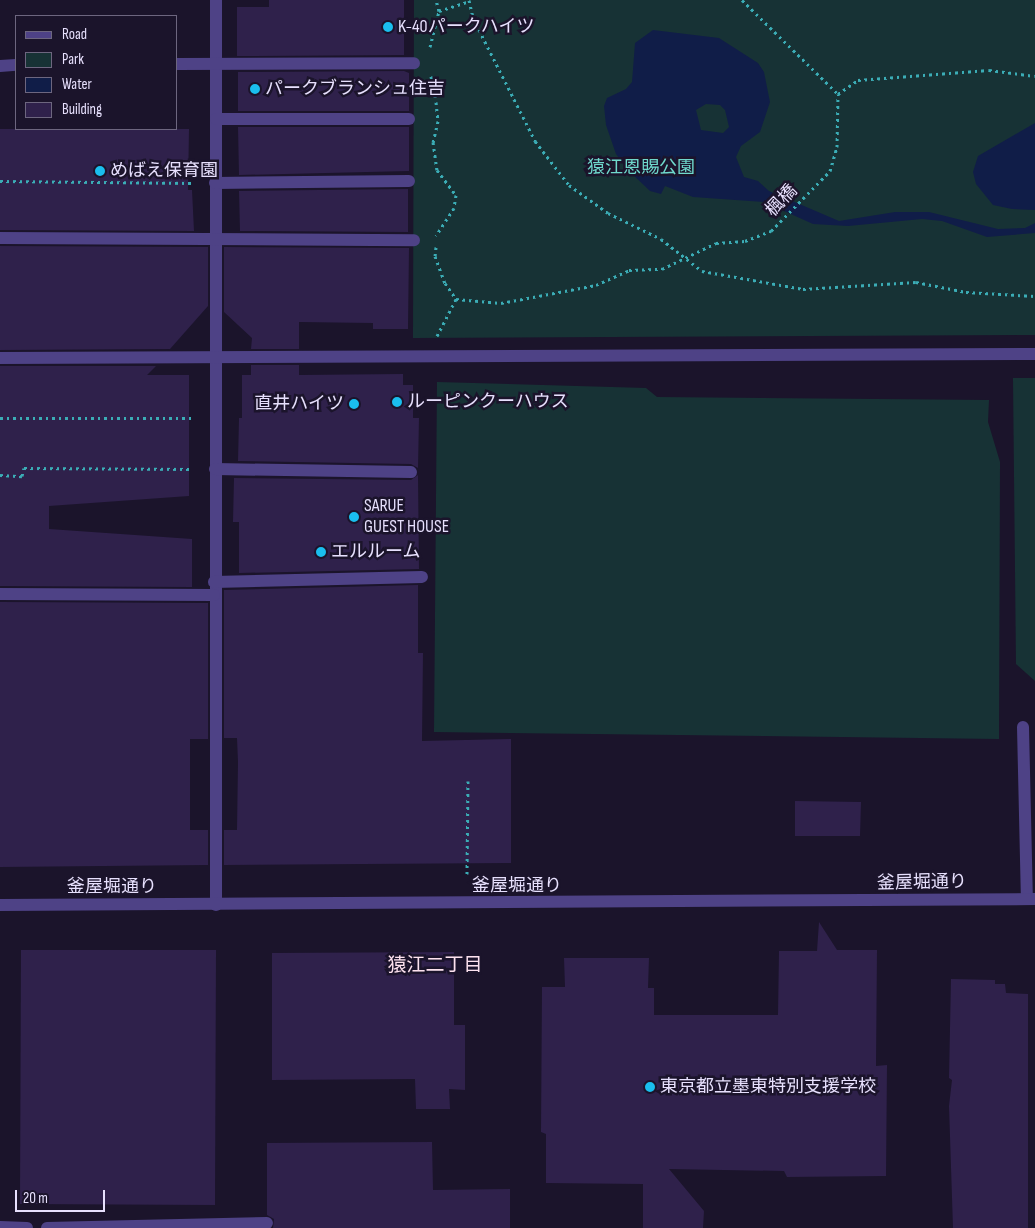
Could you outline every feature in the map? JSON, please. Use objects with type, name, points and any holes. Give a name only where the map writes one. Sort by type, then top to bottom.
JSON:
[{"type":"street","points":[[216,0],[214,588],[216,904]]},
{"type":"street","points":[[178,64],[414,63]]},
{"type":"street","points":[[0,66],[15,66]]},
{"type":"street","points":[[216,119],[410,118]]},
{"type":"street","points":[[215,183],[409,181]]},
{"type":"street","points":[[0,238],[414,240]]},
{"type":"street","points":[[0,358],[1035,354]]},
{"type":"street","points":[[215,469],[410,472]]},
{"type":"street","points":[[0,594],[214,588],[422,577]]},
{"type":"street","points":[[1023,727],[1031,900]]},
{"type":"street","name":"釜屋堀通り","points":[[0,906],[1031,900]]},
{"type":"street","points":[[48,1228],[268,1223]]},
{"type":"street","points":[[0,1227],[27,1228]]},
{"type":"path","points":[[430,56],[439,11],[436,0]]},
{"type":"path","points":[[439,11],[469,0],[473,18],[535,141],[569,185],[608,213],[661,240],[702,270],[803,289],[916,282],[966,292],[1035,296]]},
{"type":"path","points":[[742,0],[838,94],[858,80],[989,70],[1035,76]]},
{"type":"path","points":[[430,65],[437,111],[433,142],[437,170],[456,195],[454,208],[436,235],[435,256],[456,299]]},
{"type":"path","name":"楓橋","points":[[688,258],[716,243],[745,241],[771,231],[830,170],[837,148],[838,94]]},
{"type":"path","points":[[0,181],[215,183]]},
{"type":"path","points":[[456,299],[500,303],[596,285],[628,270],[662,269],[688,258]]},
{"type":"path","points":[[426,356],[456,299]]},
{"type":"path","points":[[0,418],[215,418]]},
{"type":"path","points":[[0,475],[22,476],[24,468],[215,469]]},
{"type":"path","points":[[467,874],[468,781]]},
{"type":"green space","name":"猿江恩賜公園","points":[[414,0],[1035,0],[1035,335],[413,338]]},
{"type":"green space","points":[[1013,378],[1035,378],[1035,681],[1016,664]]},
{"type":"green space","points":[[437,382],[646,388],[657,397],[989,400],[988,422],[1000,462],[999,739],[434,732]]},
{"type":"water","points":[[653,30],[719,38],[758,63],[764,72],[770,102],[760,132],[741,146],[736,157],[744,177],[758,181],[769,191],[839,221],[895,212],[929,212],[998,229],[1025,228],[1035,223],[1035,233],[987,237],[942,221],[922,219],[848,226],[813,224],[764,202],[693,197],[665,186],[661,194],[650,191],[628,170],[616,154],[606,125],[604,106],[607,98],[626,89],[632,82],[635,43]],"holes":[[[706,104],[720,105],[725,110],[729,127],[723,133],[701,130],[696,110]]]},
{"type":"water","points":[[1035,123],[1035,210],[1012,209],[993,205],[976,184],[973,172],[978,156]]},
{"type":"building","points":[[269,0],[404,0],[404,55],[237,56],[237,7],[269,7]]},
{"type":"building","points":[[404,71],[409,73],[409,111],[238,111],[238,72]]},
{"type":"building","points":[[238,127],[409,127],[409,171],[239,175]]},
{"type":"building","points":[[0,129],[189,129],[188,190],[192,190],[194,231],[0,230]]},
{"type":"building","points":[[408,189],[408,232],[240,231],[239,191]]},
{"type":"building","points":[[0,246],[208,247],[208,306],[170,349],[0,350]]},
{"type":"building","points":[[224,247],[409,248],[408,329],[373,329],[373,323],[299,322],[299,349],[251,349],[252,338],[224,312]]},
{"type":"building","points":[[251,365],[299,365],[299,375],[403,374],[403,385],[413,385],[413,418],[419,418],[418,468],[411,464],[238,461],[239,418],[242,418],[242,375],[251,375]]},
{"type":"building","points":[[0,366],[156,366],[147,375],[189,375],[189,496],[49,506],[49,529],[192,539],[192,587],[0,586]]},
{"type":"building","points":[[418,475],[419,569],[239,573],[239,522],[233,522],[234,478],[411,480]]},
{"type":"building","points":[[418,585],[418,653],[423,653],[422,741],[511,739],[511,863],[224,865],[224,830],[237,830],[238,762],[237,738],[224,738],[224,590]]},
{"type":"building","points":[[0,602],[208,603],[208,739],[190,739],[190,830],[208,830],[208,865],[0,867]]},
{"type":"building","points":[[795,801],[861,802],[860,836],[795,836]]},
{"type":"building","points":[[819,922],[837,950],[877,950],[876,1066],[887,1065],[886,1176],[787,1177],[784,1171],[669,1169],[704,1211],[703,1228],[643,1228],[643,1184],[546,1183],[546,1134],[541,1132],[542,987],[565,987],[564,958],[649,958],[648,988],[654,988],[654,1015],[778,1015],[779,951],[817,951]]},
{"type":"building","points":[[21,950],[216,950],[215,1205],[20,1204]]},
{"type":"building","points":[[454,952],[454,1025],[465,1025],[465,1090],[449,1089],[450,1109],[416,1109],[415,1079],[272,1080],[272,953]]},
{"type":"building","points":[[951,979],[995,980],[995,984],[1005,984],[1006,993],[1028,994],[1028,1228],[953,1228],[949,1106],[952,1080],[949,1078]]},
{"type":"building","points":[[432,1142],[433,1190],[510,1189],[510,1228],[273,1228],[274,1219],[267,1215],[267,1143]]},
{"type":"place","name":"K-40パークハイツ","points":[[388,27]]},
{"type":"place","name":"パークブランシュ住吉","points":[[255,89]]},
{"type":"place","name":"めばえ保育園","points":[[100,171]]},
{"type":"place","name":"ルーピンクーハウス","points":[[397,402]]},
{"type":"place","name":"直井ハイツ","points":[[354,404]]},
{"type":"place","name":"SARUE GUEST HOUSE","points":[[354,517]]},
{"type":"place","name":"エルルーム","points":[[321,552]]},
{"type":"place","name":"東京都立墨東特別支援学校","points":[[650,1087]]},
{"type":"district","name":"猿江二丁目","points":[[435,966]]}]
